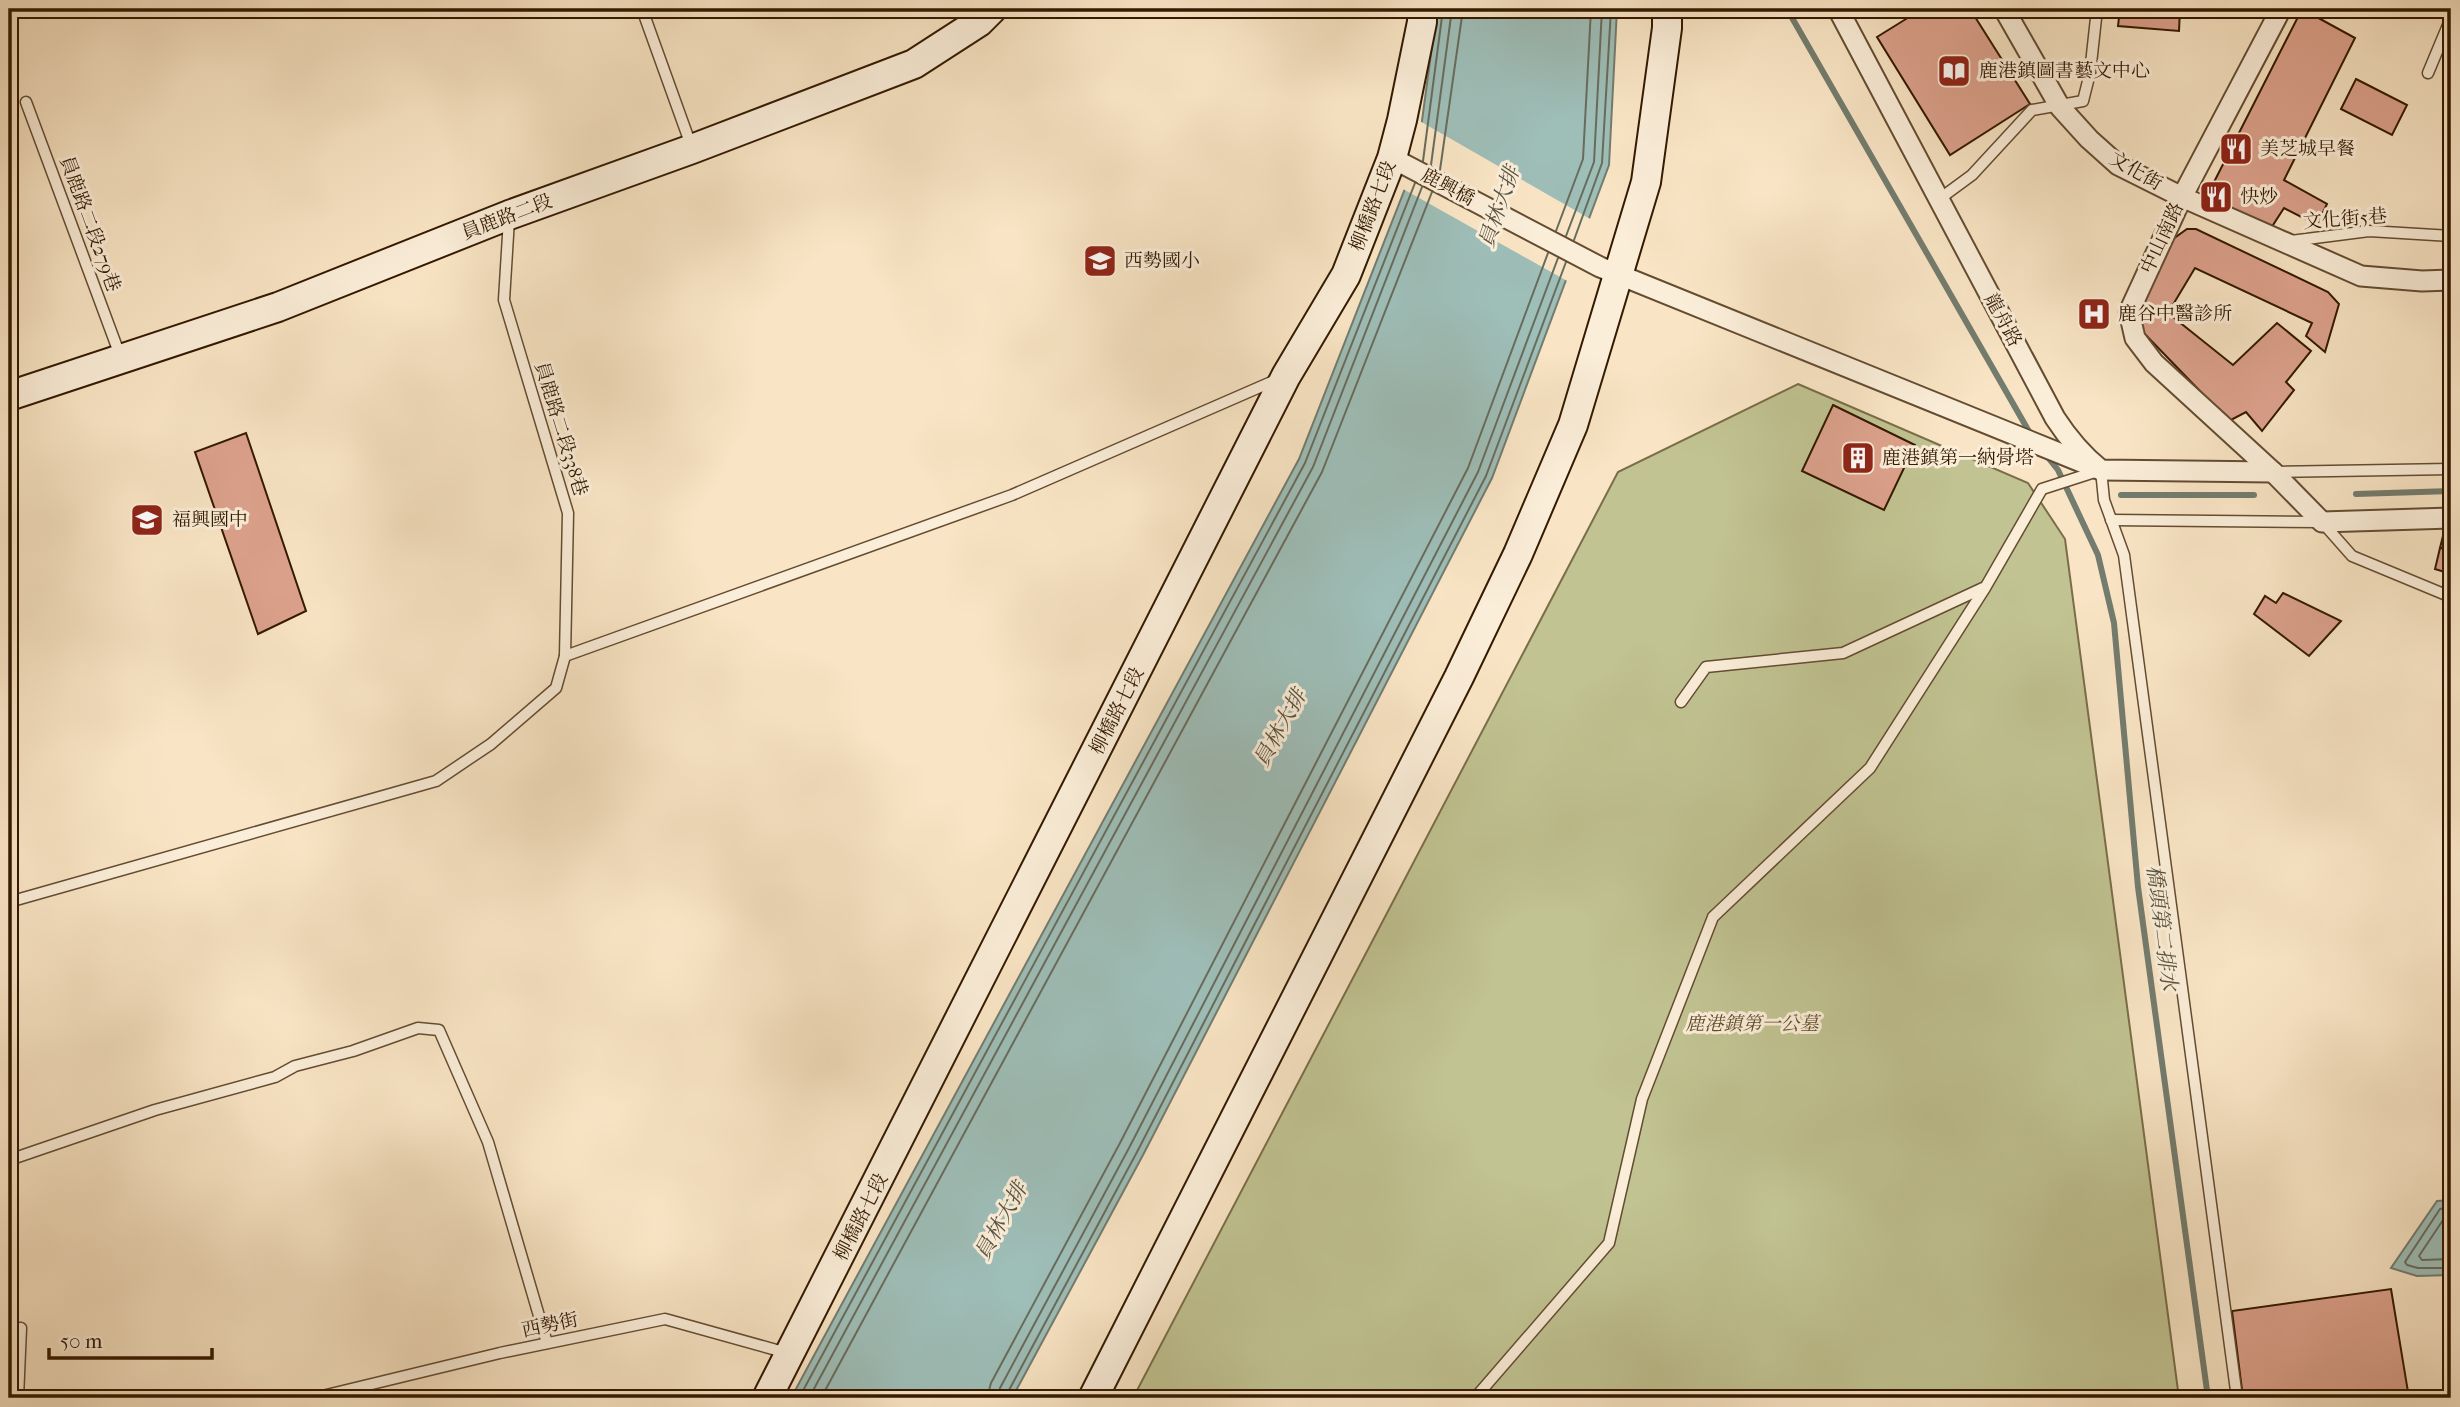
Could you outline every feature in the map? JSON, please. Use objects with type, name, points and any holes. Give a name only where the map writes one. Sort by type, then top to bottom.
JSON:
[{"type":"main road","name":"柳橋路七段","points":[[767,1398],[1286,376],[1346,275],[1399,161],[1402,120],[1422,22],[1422,9]]},
{"type":"main road","points":[[1093,1398],[1459,677],[1518,554],[1573,425],[1609,271],[1646,182],[1667,28],[1667,9]]},
{"type":"main road","name":"員鹿路二段","points":[[9,396],[278,307],[509,215],[914,64],[982,13]]},
{"type":"street","name":"龍舟路","points":[[1838,9],[2055,418],[2094,472]]},
{"type":"street","name":"文化街","points":[[2004,9],[2060,107],[2089,139],[2118,165],[2182,197],[2361,276],[2422,281],[2451,280]]},
{"type":"street","name":"中山南路","points":[[2281,9],[2182,197],[2129,312],[2135,338],[2154,363],[2273,472],[2322,522]]},
{"type":"street","name":"鹿興橋","points":[[1399,161],[1609,271],[2094,472]]},
{"type":"street","points":[[2094,472],[2273,472]]},
{"type":"street","points":[[2322,522],[2451,518]]},
{"type":"lane","points":[[642,9],[692,149]]},
{"type":"lane","points":[[1938,200],[1972,175],[2032,110],[2083,101],[2093,53],[2097,9]]},
{"type":"lane","points":[[2428,73],[2451,19]]},
{"type":"lane","name":"員鹿路二段279巷","points":[[26,102],[122,359]]},
{"type":"lane","name":"員鹿路二段338巷","points":[[9,902],[436,781],[491,744],[556,688],[565,656],[568,513],[504,300],[509,215]]},
{"type":"lane","name":"文化街5巷","points":[[2283,242],[2369,231],[2451,236]]},
{"type":"lane","points":[[565,656],[1012,495],[1286,376]]},
{"type":"lane","points":[[2273,472],[2451,469]]},
{"type":"lane","points":[[1475,1398],[1609,1243],[1642,1099],[1713,917],[1870,768],[1985,588],[2042,489],[2094,472],[2124,555],[2237,1398]]},
{"type":"lane","points":[[2111,520],[2322,522],[2352,556],[2451,597]]},
{"type":"lane","points":[[1681,702],[1706,667],[1843,653],[1985,588]]},
{"type":"lane","points":[[9,1160],[155,1110],[275,1077],[295,1066],[353,1051],[418,1028],[439,1030],[488,1142],[547,1343]]},
{"type":"lane","name":"西勢街","points":[[314,1398],[547,1343],[665,1319],[791,1354]]},
{"type":"lane","points":[[9,1329],[21,1328],[18,1398]]},
{"type":"green space","name":"鹿港鎮第一公墓","points":[[1798,384],[2028,483],[2065,539],[2179,1398],[1133,1398],[1618,472]]},
{"type":"water","name":"員林大排","points":[[1437,9],[1617,9],[1609,165],[1492,478],[1143,1155],[1012,1398],[791,1398],[1299,459],[1417,158]]},
{"type":"water","points":[[2451,1200],[2451,1275],[2417,1276],[2391,1268],[2437,1201]]},
{"type":"pier","points":[[1418,120],[1592,220],[1569,282],[1403,189],[1413,157]]},
{"type":"building","name":"鹿港鎮圖書藝文中心","points":[[1911,9],[1970,9],[2030,104],[1950,155],[1877,37],[1914,14]]},
{"type":"building","points":[[2120,9],[2180,9],[2179,31],[2118,26]]},
{"type":"building","points":[[2302,9],[2355,38],[2284,180],[2327,204],[2317,225],[2284,208],[2273,225],[2262,226],[2217,202],[2213,193],[2214,182]]},
{"type":"building","points":[[2356,79],[2407,105],[2392,135],[2341,109]]},
{"type":"building","points":[[2187,229],[2196,229],[2328,292],[2339,304],[2325,352],[2306,336],[2312,323],[2195,268],[2168,313],[2233,365],[2277,323],[2311,351],[2286,382],[2294,390],[2262,431],[2246,412],[2229,421],[2137,326],[2134,311],[2173,239]]},
{"type":"building","name":"鹿港鎮第一納骨塔","points":[[1833,405],[1915,445],[1884,510],[1802,471]]},
{"type":"building","points":[[246,433],[306,611],[258,634],[195,452]]},
{"type":"building","points":[[2445,528],[2451,529],[2451,550],[2440,548]]},
{"type":"building","points":[[2440,548],[2451,550],[2451,574],[2435,569]]},
{"type":"building","points":[[2283,593],[2341,621],[2309,656],[2254,614],[2265,596],[2276,603]]},
{"type":"building","points":[[2391,1289],[2409,1398],[2243,1398],[2232,1311]]},
{"type":"waterway","points":[[1787,9],[2031,435]]},
{"type":"waterway","name":"橋頭第二排水","points":[[2046,455],[2058,470],[2098,555],[2114,623],[2138,887],[2208,1398]]},
{"type":"waterway","points":[[2356,494],[2451,491]]},
{"type":"waterway","points":[[2121,495],[2254,495]]},
{"type":"place","name":"鹿港鎮圖書藝文中心","points":[[1954,71]]},
{"type":"place","name":"美芝城早餐","points":[[2236,149]]},
{"type":"place","name":"快炒","points":[[2216,197]]},
{"type":"place","name":"西勢國小","points":[[1100,261]]},
{"type":"place","name":"鹿谷中醫診所","points":[[2094,314]]},
{"type":"place","name":"鹿港鎮第一納骨塔","points":[[1858,458]]},
{"type":"place","name":"福興國中","points":[[147,520]]}]
